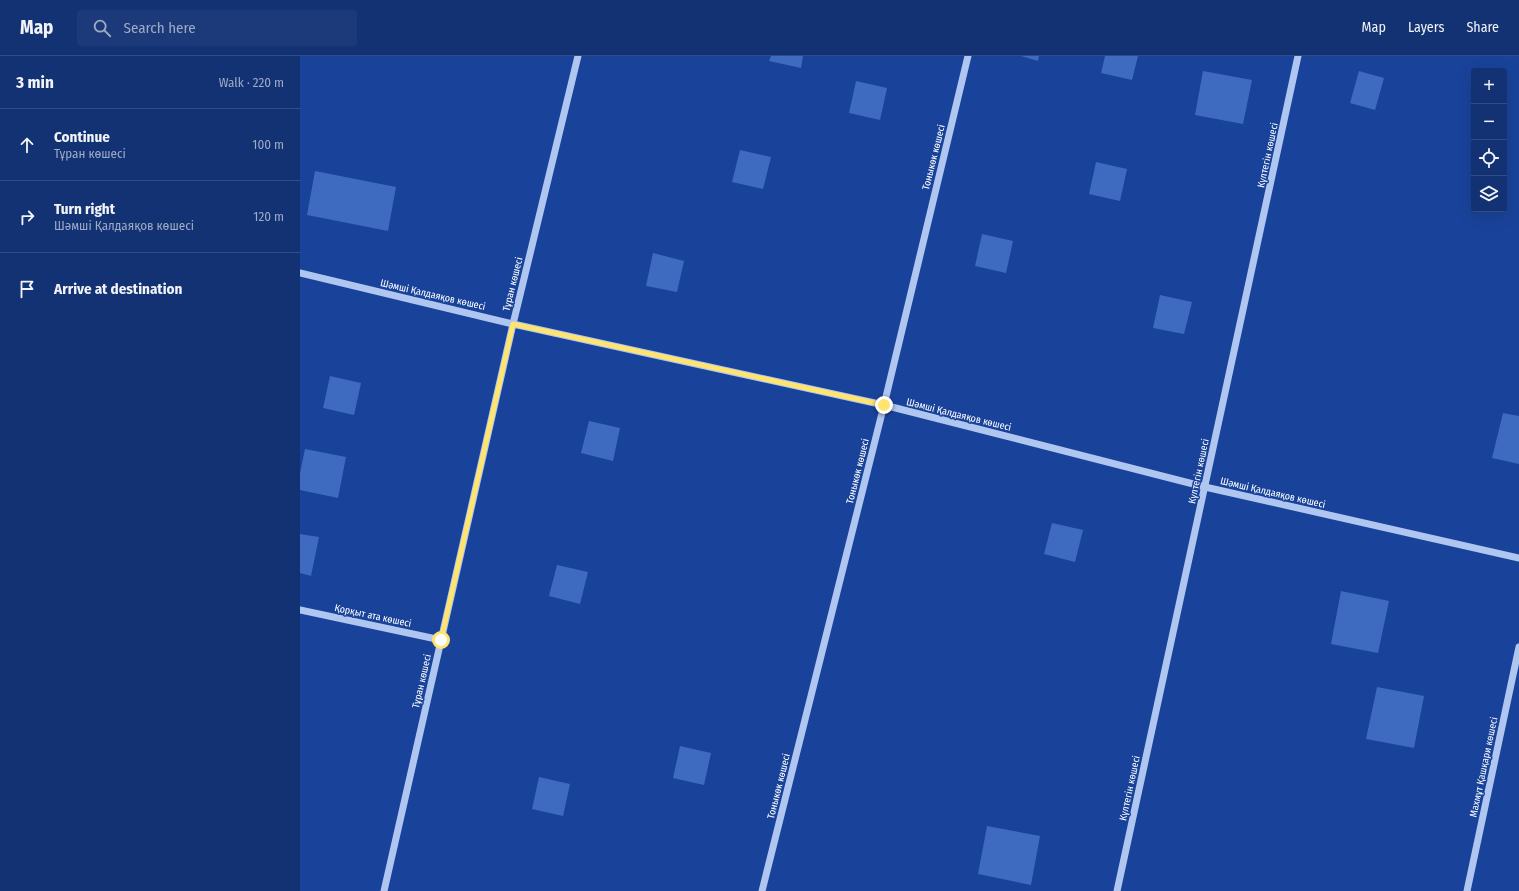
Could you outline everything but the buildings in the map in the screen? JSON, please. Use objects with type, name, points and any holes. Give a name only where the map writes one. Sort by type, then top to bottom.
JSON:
[{"type":"street","name":"Тұран көшесі","points":[[384,891],[513,324],[578,56]]},
{"type":"street","name":"Тоныкөк көшесі","points":[[762,891],[884,405],[968,56]]},
{"type":"street","name":"Күлтегін көшесі","points":[[1116,891],[1298,56]]},
{"type":"street","name":"Шәмші Қалдаяқов көшесі","points":[[300,273],[513,324],[884,405],[1205,487],[1519,558]]},
{"type":"street","name":"Қорқыт ата көшесі","points":[[300,610],[441,640]]},
{"type":"street","name":"Махмұт Қашқари көшесі","points":[[1467,891],[1519,647]]},
{"type":"route","points":[[441,640],[513,324],[884,405]]}]
